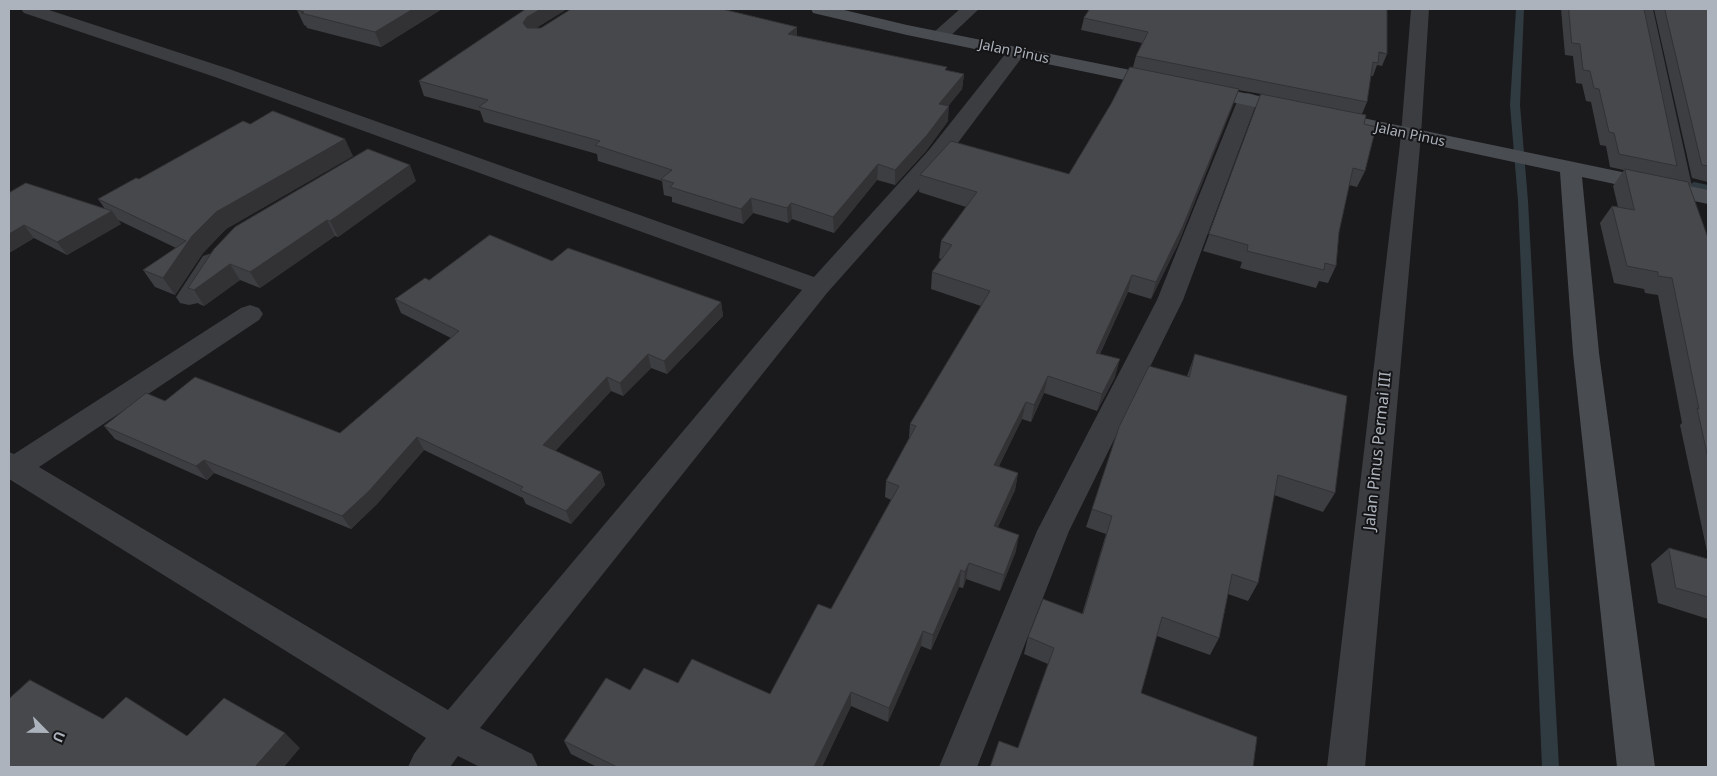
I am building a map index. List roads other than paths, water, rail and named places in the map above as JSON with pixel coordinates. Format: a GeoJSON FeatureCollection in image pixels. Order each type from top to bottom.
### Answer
{"type":"FeatureCollection","features":[{"type":"Feature","properties":{"kind":"street"},"geometry":{"type":"LineString","coordinates":[[30,9],[222,73],[818,287]]}},
{"type":"Feature","properties":{"kind":"street","name":"Jalan Pinus"},"geometry":{"type":"LineString","coordinates":[[819,9],[1708,197]]}},
{"type":"Feature","properties":{"kind":"street"},"geometry":{"type":"LineString","coordinates":[[940,36],[970,9]]}},
{"type":"Feature","properties":{"kind":"street","name":"Jalan Pinus Permai III"},"geometry":{"type":"LineString","coordinates":[[1346,767],[1411,135],[1420,9]]}},
{"type":"Feature","properties":{"kind":"street"},"geometry":{"type":"LineString","coordinates":[[1644,9],[1682,191]]}},
{"type":"Feature","properties":{"kind":"street"},"geometry":{"type":"LineString","coordinates":[[427,767],[452,733],[818,287],[937,154],[1016,52]]}},
{"type":"Feature","properties":{"kind":"street"},"geometry":{"type":"LineString","coordinates":[[958,767],[1053,531],[1170,300],[1248,99]]}},
{"type":"Feature","properties":{"kind":"street"},"geometry":{"type":"LineString","coordinates":[[270,115],[296,101]]}},
{"type":"Feature","properties":{"kind":"street"},"geometry":{"type":"LineString","coordinates":[[376,153],[401,138]]}},
{"type":"Feature","properties":{"kind":"street"},"geometry":{"type":"LineString","coordinates":[[1559,166],[1586,353],[1636,767]]}},
{"type":"Feature","properties":{"kind":"street"},"geometry":{"type":"LineString","coordinates":[[189,297],[223,247]]}},
{"type":"Feature","properties":{"kind":"street"},"geometry":{"type":"LineString","coordinates":[[250,314],[12,466],[452,733],[519,767]]}},
{"type":"Feature","properties":{"kind":"waterway"},"geometry":{"type":"LineString","coordinates":[[1520,9],[1515,105],[1523,201],[1551,767]]}},
{"type":"Feature","properties":{"kind":"waterway"},"geometry":{"type":"LineString","coordinates":[[1694,185],[1708,188]]}}]}
